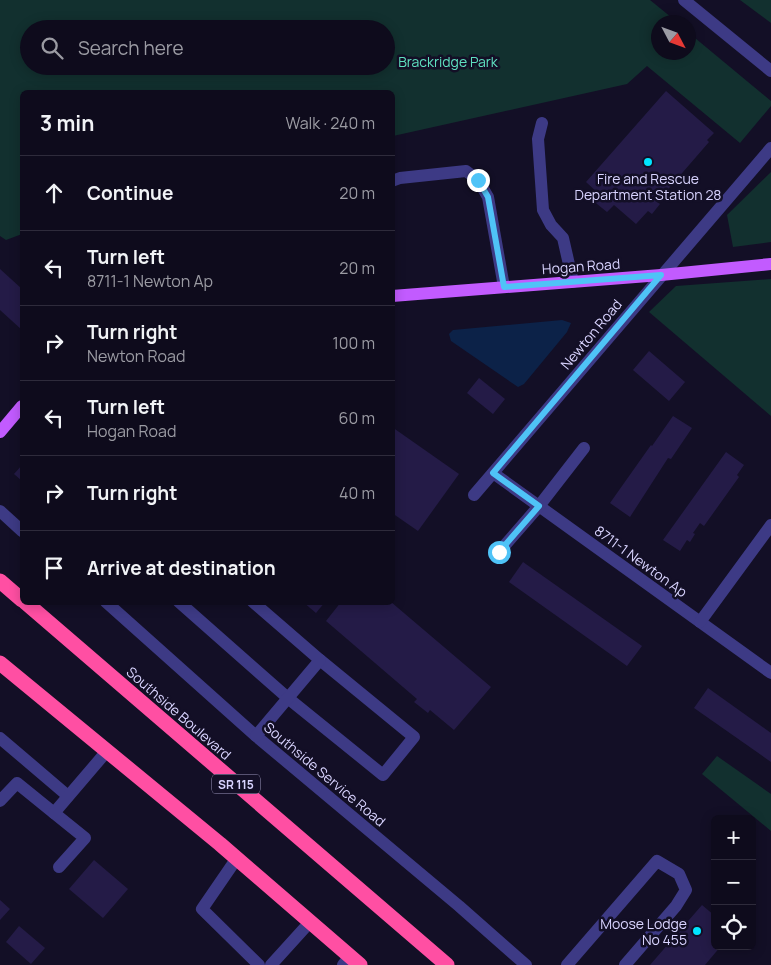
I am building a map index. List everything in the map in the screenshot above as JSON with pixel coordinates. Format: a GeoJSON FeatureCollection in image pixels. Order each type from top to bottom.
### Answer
{"type":"FeatureCollection","features":[{"type":"Feature","properties":{"kind":"highway","name":"Southside Boulevard"},"geometry":{"type":"LineString","coordinates":[[0,581],[20,598]]}},
{"type":"Feature","properties":{"kind":"highway","name":"Southside Boulevard"},"geometry":{"type":"LineString","coordinates":[[29,605],[447,965]]}},
{"type":"Feature","properties":{"kind":"highway"},"geometry":{"type":"LineString","coordinates":[[0,664],[237,858],[310,922],[351,962]]}},
{"type":"Feature","properties":{"kind":"main road","name":"Hogan Road"},"geometry":{"type":"LineString","coordinates":[[395,296],[661,275],[771,264]]}},
{"type":"Feature","properties":{"kind":"main road"},"geometry":{"type":"LineString","coordinates":[[0,432],[20,408]]}},
{"type":"Feature","properties":{"kind":"street"},"geometry":{"type":"LineString","coordinates":[[684,0],[771,71]]}},
{"type":"Feature","properties":{"kind":"street"},"geometry":{"type":"LineString","coordinates":[[542,123],[538,139],[543,210],[551,225],[563,238],[573,282]]}},
{"type":"Feature","properties":{"kind":"street","name":"Newton Road"},"geometry":{"type":"LineString","coordinates":[[474,495],[771,148]]}},
{"type":"Feature","properties":{"kind":"street"},"geometry":{"type":"LineString","coordinates":[[395,180],[466,171],[478,180],[488,197],[504,287]]}},
{"type":"Feature","properties":{"kind":"street"},"geometry":{"type":"LineString","coordinates":[[499,552],[539,506],[584,448]]}},
{"type":"Feature","properties":{"kind":"street","name":"8711-1 Newton Ap"},"geometry":{"type":"LineString","coordinates":[[493,473],[771,673]]}},
{"type":"Feature","properties":{"kind":"street"},"geometry":{"type":"LineString","coordinates":[[0,512],[20,529]]}},
{"type":"Feature","properties":{"kind":"street"},"geometry":{"type":"LineString","coordinates":[[700,622],[771,525]]}},
{"type":"Feature","properties":{"kind":"street","name":"Southside Service Road"},"geometry":{"type":"LineString","coordinates":[[109,605],[256,736],[459,906],[526,965]]}},
{"type":"Feature","properties":{"kind":"street"},"geometry":{"type":"LineString","coordinates":[[182,605],[289,699],[384,775],[414,737],[256,605]]}},
{"type":"Feature","properties":{"kind":"street"},"geometry":{"type":"LineString","coordinates":[[256,736],[320,660]]}},
{"type":"Feature","properties":{"kind":"street"},"geometry":{"type":"LineString","coordinates":[[0,738],[68,796]]}},
{"type":"Feature","properties":{"kind":"street"},"geometry":{"type":"LineString","coordinates":[[54,813],[107,751]]}},
{"type":"Feature","properties":{"kind":"street"},"geometry":{"type":"LineString","coordinates":[[0,801],[17,783],[85,838],[59,867]]}},
{"type":"Feature","properties":{"kind":"street"},"geometry":{"type":"LineString","coordinates":[[237,858],[202,909],[259,965]]}},
{"type":"Feature","properties":{"kind":"street"},"geometry":{"type":"LineString","coordinates":[[567,965],[657,861],[679,874],[686,890],[676,906],[625,965]]}},
{"type":"Feature","properties":{"kind":"street"},"geometry":{"type":"LineString","coordinates":[[271,965],[310,922]]}},
{"type":"Feature","properties":{"kind":"green space","name":"Brackridge Park"},"geometry":{"type":"Polygon","coordinates":[[[0,0],[650,0],[668,15],[651,15],[651,60],[696,60],[696,39],[771,101],[771,106],[740,143],[647,66],[627,84],[395,136],[395,90],[20,90],[20,235],[6,240],[0,236],[0,0]]]}},
{"type":"Feature","properties":{"kind":"green space"},"geometry":{"type":"Polygon","coordinates":[[[740,0],[771,0],[771,23],[740,0]]]}},
{"type":"Feature","properties":{"kind":"green space"},"geometry":{"type":"Polygon","coordinates":[[[771,172],[771,242],[733,247],[727,215],[771,172]]]}},
{"type":"Feature","properties":{"kind":"green space"},"geometry":{"type":"Polygon","coordinates":[[[771,279],[771,416],[649,312],[676,286],[771,279]]]}},
{"type":"Feature","properties":{"kind":"green space"},"geometry":{"type":"Polygon","coordinates":[[[717,756],[771,794],[771,831],[756,819],[756,815],[752,815],[702,774],[717,756]]]}},
{"type":"Feature","properties":{"kind":"water"},"geometry":{"type":"Polygon","coordinates":[[[562,320],[571,323],[567,332],[524,384],[518,387],[451,341],[449,334],[453,330],[562,320]]]}},
{"type":"Feature","properties":{"kind":"building","name":"Fire and Rescue Department Station 28"},"geometry":{"type":"Polygon","coordinates":[[[666,91],[714,133],[707,140],[709,142],[657,202],[660,204],[652,214],[648,211],[636,224],[614,205],[607,212],[592,200],[598,193],[586,182],[666,91]]]}},
{"type":"Feature","properties":{"kind":"building"},"geometry":{"type":"Polygon","coordinates":[[[0,269],[20,287],[20,328],[0,310],[0,269]]]}},
{"type":"Feature","properties":{"kind":"building"},"geometry":{"type":"Polygon","coordinates":[[[649,351],[685,382],[669,401],[633,370],[649,351]]]}},
{"type":"Feature","properties":{"kind":"building"},"geometry":{"type":"Polygon","coordinates":[[[479,378],[505,399],[493,414],[467,393],[479,378]]]}},
{"type":"Feature","properties":{"kind":"building"},"geometry":{"type":"Polygon","coordinates":[[[673,416],[692,428],[671,459],[668,458],[630,517],[610,503],[673,416]]]}},
{"type":"Feature","properties":{"kind":"building"},"geometry":{"type":"Polygon","coordinates":[[[395,429],[459,474],[418,531],[395,515],[395,429]]]}},
{"type":"Feature","properties":{"kind":"building"},"geometry":{"type":"Polygon","coordinates":[[[726,452],[744,465],[737,475],[739,477],[704,526],[700,523],[693,533],[695,534],[690,542],[687,540],[680,551],[663,540],[726,452]]]}},
{"type":"Feature","properties":{"kind":"building"},"geometry":{"type":"Polygon","coordinates":[[[20,467],[20,479],[14,474],[20,467]]]}},
{"type":"Feature","properties":{"kind":"building"},"geometry":{"type":"Polygon","coordinates":[[[523,562],[642,646],[627,666],[509,582],[523,562]]]}},
{"type":"Feature","properties":{"kind":"building"},"geometry":{"type":"Polygon","coordinates":[[[307,605],[323,605],[316,613],[307,605]]]}},
{"type":"Feature","properties":{"kind":"building"},"geometry":{"type":"Polygon","coordinates":[[[339,605],[395,605],[491,687],[454,730],[430,710],[428,713],[414,702],[417,699],[326,621],[339,605]]]}},
{"type":"Feature","properties":{"kind":"building"},"geometry":{"type":"Polygon","coordinates":[[[708,688],[771,733],[771,762],[694,708],[708,688]]]}},
{"type":"Feature","properties":{"kind":"building"},"geometry":{"type":"Polygon","coordinates":[[[94,860],[128,889],[103,918],[69,889],[94,860]]]}},
{"type":"Feature","properties":{"kind":"building"},"geometry":{"type":"Polygon","coordinates":[[[0,900],[10,909],[0,920],[0,900]]]}},
{"type":"Feature","properties":{"kind":"building","name":"Moose Lodge No 455"},"geometry":{"type":"Polygon","coordinates":[[[702,905],[711,913],[711,950],[718,950],[705,965],[650,965],[702,905]]]}},
{"type":"Feature","properties":{"kind":"building"},"geometry":{"type":"Polygon","coordinates":[[[19,926],[45,948],[31,964],[6,942],[19,926]]]}},
{"type":"Feature","properties":{"kind":"place","name":"Fire and Rescue Department Station 28"},"geometry":{"type":"Point","coordinates":[648,162]}},
{"type":"Feature","properties":{"kind":"place","name":"Moose Lodge No 455"},"geometry":{"type":"Point","coordinates":[697,931]}},
{"type":"Feature","properties":{"kind":"route"},"geometry":{"type":"LineString","coordinates":[[478,180],[488,197],[504,287],[661,275],[493,473],[539,506],[499,552]]}}]}
